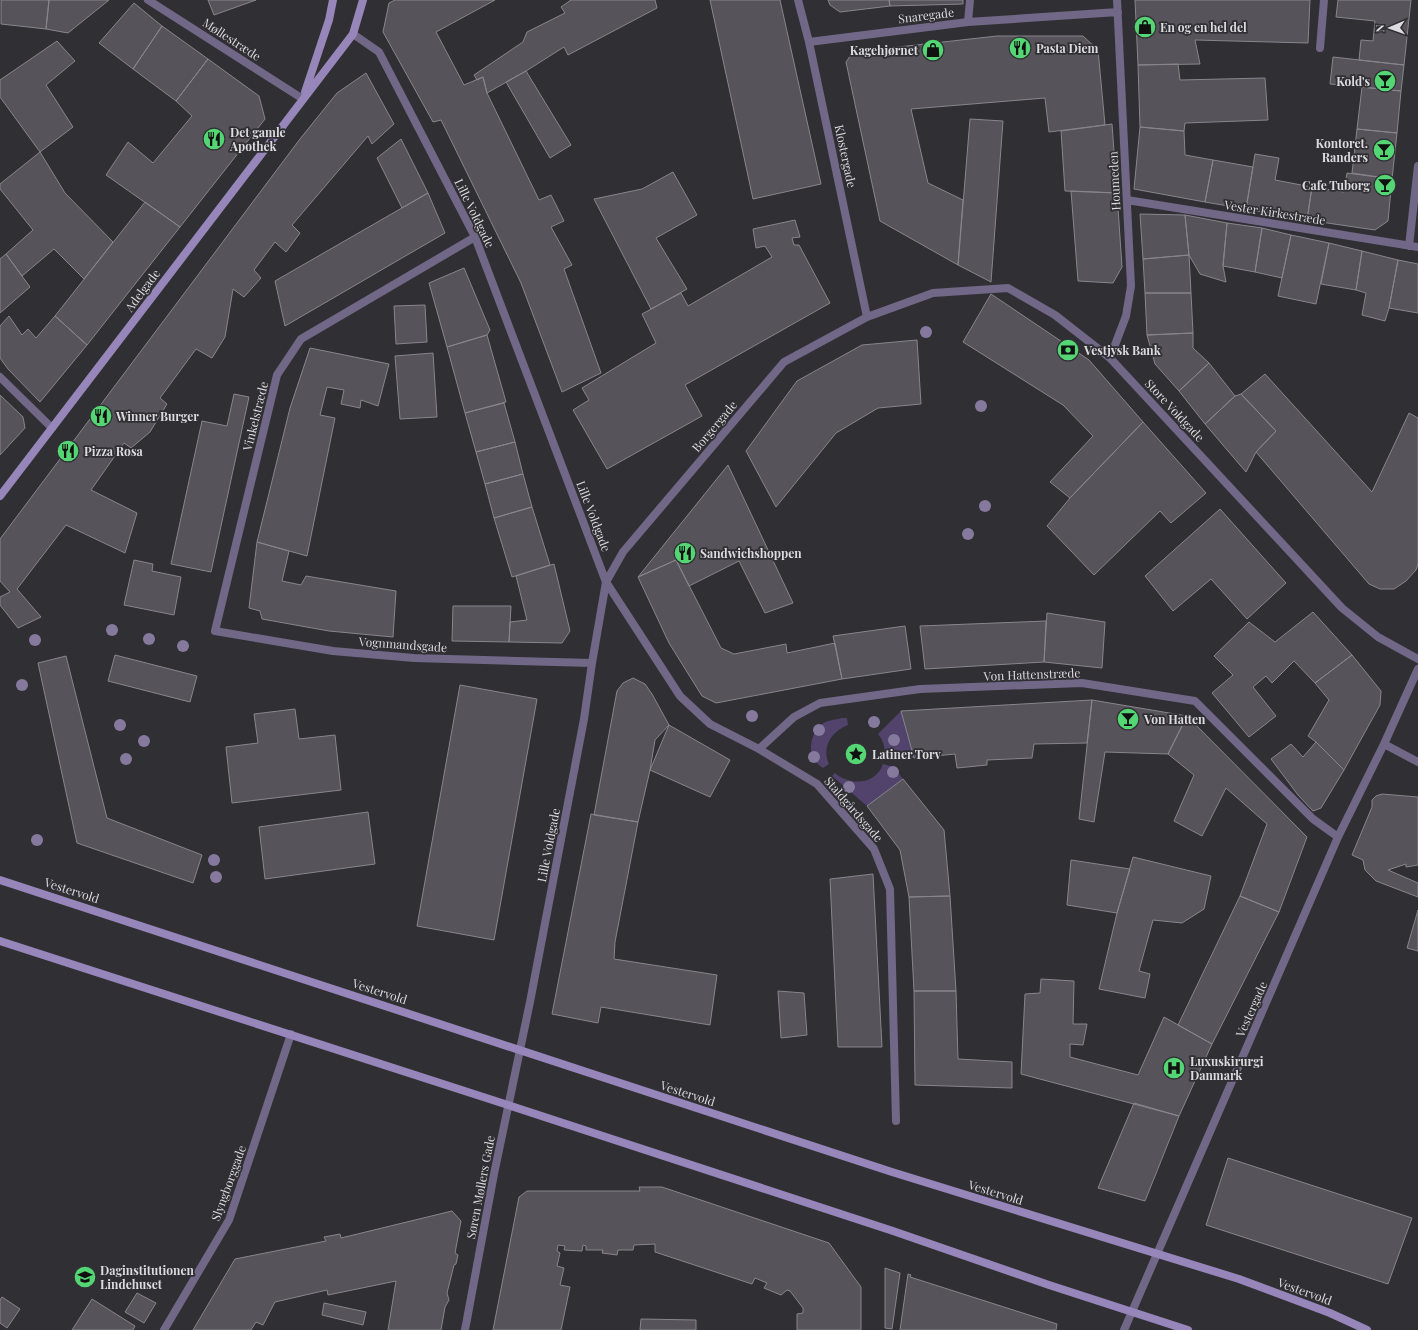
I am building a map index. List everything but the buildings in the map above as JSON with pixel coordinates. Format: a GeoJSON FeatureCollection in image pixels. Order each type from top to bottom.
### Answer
{"type":"FeatureCollection","features":[{"type":"Feature","properties":{"kind":"main road","name":"Adelgade"},"geometry":{"type":"LineString","coordinates":[[303,99],[329,20],[334,0]]}},
{"type":"Feature","properties":{"kind":"main road"},"geometry":{"type":"LineString","coordinates":[[353,34],[363,0]]}},
{"type":"Feature","properties":{"kind":"main road","name":"Adelgade"},"geometry":{"type":"LineString","coordinates":[[0,496],[353,34]]}},
{"type":"Feature","properties":{"kind":"main road","name":"Vestervold"},"geometry":{"type":"LineString","coordinates":[[0,880],[892,1172],[1238,1279],[1330,1313],[1367,1330]]}},
{"type":"Feature","properties":{"kind":"main road"},"geometry":{"type":"LineString","coordinates":[[0,941],[291,1034],[893,1231],[1049,1285],[1188,1330]]}},
{"type":"Feature","properties":{"kind":"street","name":"Møllestræde"},"geometry":{"type":"LineString","coordinates":[[148,0],[303,99]]}},
{"type":"Feature","properties":{"kind":"street","name":"Klostergade"},"geometry":{"type":"LineString","coordinates":[[798,0],[809,42],[867,317]]}},
{"type":"Feature","properties":{"kind":"street"},"geometry":{"type":"LineString","coordinates":[[968,22],[970,0]]}},
{"type":"Feature","properties":{"kind":"street","name":"Houmeden"},"geometry":{"type":"LineString","coordinates":[[1110,358],[1126,316],[1131,286],[1118,12],[1116,0]]}},
{"type":"Feature","properties":{"kind":"street"},"geometry":{"type":"LineString","coordinates":[[1320,48],[1324,0]]}},
{"type":"Feature","properties":{"kind":"street","name":"Snaregade"},"geometry":{"type":"LineString","coordinates":[[809,42],[968,22],[1118,12]]}},
{"type":"Feature","properties":{"kind":"street","name":"Lille Voldgade"},"geometry":{"type":"LineString","coordinates":[[353,34],[378,52],[475,237],[606,582],[584,719],[530,1002],[519,1050]]}},
{"type":"Feature","properties":{"kind":"street"},"geometry":{"type":"LineString","coordinates":[[1410,246],[1418,166]]}},
{"type":"Feature","properties":{"kind":"street","name":"Vester Kirkestræde"},"geometry":{"type":"LineString","coordinates":[[1127,200],[1418,248]]}},
{"type":"Feature","properties":{"kind":"street","name":"Vinkelstræde"},"geometry":{"type":"LineString","coordinates":[[215,630],[277,375],[301,339],[475,237]]}},
{"type":"Feature","properties":{"kind":"street","name":"Store Voldgade"},"geometry":{"type":"LineString","coordinates":[[867,317],[933,293],[1008,288],[1055,315],[1110,358],[1342,608],[1378,637],[1418,659]]}},
{"type":"Feature","properties":{"kind":"street","name":"Borgergade"},"geometry":{"type":"LineString","coordinates":[[606,582],[623,552],[784,362],[867,317]]}},
{"type":"Feature","properties":{"kind":"street"},"geometry":{"type":"LineString","coordinates":[[0,377],[52,428]]}},
{"type":"Feature","properties":{"kind":"street","name":"Staldgårdsgade"},"geometry":{"type":"LineString","coordinates":[[606,582],[680,696],[710,724],[759,749],[817,784],[874,849],[890,889],[896,1121]]}},
{"type":"Feature","properties":{"kind":"street","name":"Vognmandsgade"},"geometry":{"type":"LineString","coordinates":[[215,630],[333,651],[414,658],[592,663]]}},
{"type":"Feature","properties":{"kind":"street"},"geometry":{"type":"LineString","coordinates":[[1418,669],[1384,744],[1418,762]]}},
{"type":"Feature","properties":{"kind":"street","name":"Von Hattenstræde"},"geometry":{"type":"LineString","coordinates":[[759,749],[794,717],[820,703],[920,689],[1082,683],[1195,701],[1313,819],[1338,837]]}},
{"type":"Feature","properties":{"kind":"street","name":"Vestergade"},"geometry":{"type":"LineString","coordinates":[[1124,1330],[1338,837],[1384,744]]}},
{"type":"Feature","properties":{"kind":"street","name":"Slyngborggade"},"geometry":{"type":"LineString","coordinates":[[164,1330],[229,1220],[291,1034]]}},
{"type":"Feature","properties":{"kind":"street","name":"Søren Møllers Gade"},"geometry":{"type":"LineString","coordinates":[[465,1330],[519,1050]]}},
{"type":"Feature","properties":{"kind":"shaded area"},"geometry":{"type":"Polygon","coordinates":[[[901,711],[914,758],[900,760],[885,755],[885,749],[878,734],[901,711]]]}},
{"type":"Feature","properties":{"kind":"shaded area"},"geometry":{"type":"Polygon","coordinates":[[[847,718],[848,725],[837,731],[830,740],[826,752],[829,764],[823,768],[813,758],[811,743],[818,728],[823,723],[847,718]]]}},
{"type":"Feature","properties":{"kind":"shaded area"},"geometry":{"type":"Polygon","coordinates":[[[883,764],[894,767],[903,779],[867,806],[832,776],[835,773],[848,780],[869,780],[880,771],[883,764]]]}},
{"type":"Feature","properties":{"kind":"place","name":"En og en hel del"},"geometry":{"type":"Point","coordinates":[1145,27]}},
{"type":"Feature","properties":{"kind":"place","name":"Pasta Diem"},"geometry":{"type":"Point","coordinates":[1020,48]}},
{"type":"Feature","properties":{"kind":"place","name":"Kagehjørnet"},"geometry":{"type":"Point","coordinates":[933,50]}},
{"type":"Feature","properties":{"kind":"place","name":"Kold's"},"geometry":{"type":"Point","coordinates":[1385,81]}},
{"type":"Feature","properties":{"kind":"place","name":"Det gamle Apothek"},"geometry":{"type":"Point","coordinates":[214,139]}},
{"type":"Feature","properties":{"kind":"place","name":"Kontoret. Randers"},"geometry":{"type":"Point","coordinates":[1384,150]}},
{"type":"Feature","properties":{"kind":"place","name":"Cafe Tuborg"},"geometry":{"type":"Point","coordinates":[1385,185]}},
{"type":"Feature","properties":{"kind":"place","name":"Vestjysk Bank"},"geometry":{"type":"Point","coordinates":[1068,350]}},
{"type":"Feature","properties":{"kind":"place","name":"Winner Burger"},"geometry":{"type":"Point","coordinates":[101,416]}},
{"type":"Feature","properties":{"kind":"place","name":"Pizza Rosa"},"geometry":{"type":"Point","coordinates":[68,451]}},
{"type":"Feature","properties":{"kind":"place","name":"Sandwichshoppen"},"geometry":{"type":"Point","coordinates":[685,553]}},
{"type":"Feature","properties":{"kind":"place","name":"Von Hatten"},"geometry":{"type":"Point","coordinates":[1128,719]}},
{"type":"Feature","properties":{"kind":"place","name":"Latiner Torv"},"geometry":{"type":"Point","coordinates":[856,754]}},
{"type":"Feature","properties":{"kind":"place","name":"Luxuskirurgi Danmark"},"geometry":{"type":"Point","coordinates":[1174,1068]}},
{"type":"Feature","properties":{"kind":"place","name":"Daginstitutionen Lindehuset"},"geometry":{"type":"Point","coordinates":[85,1277]}}]}
